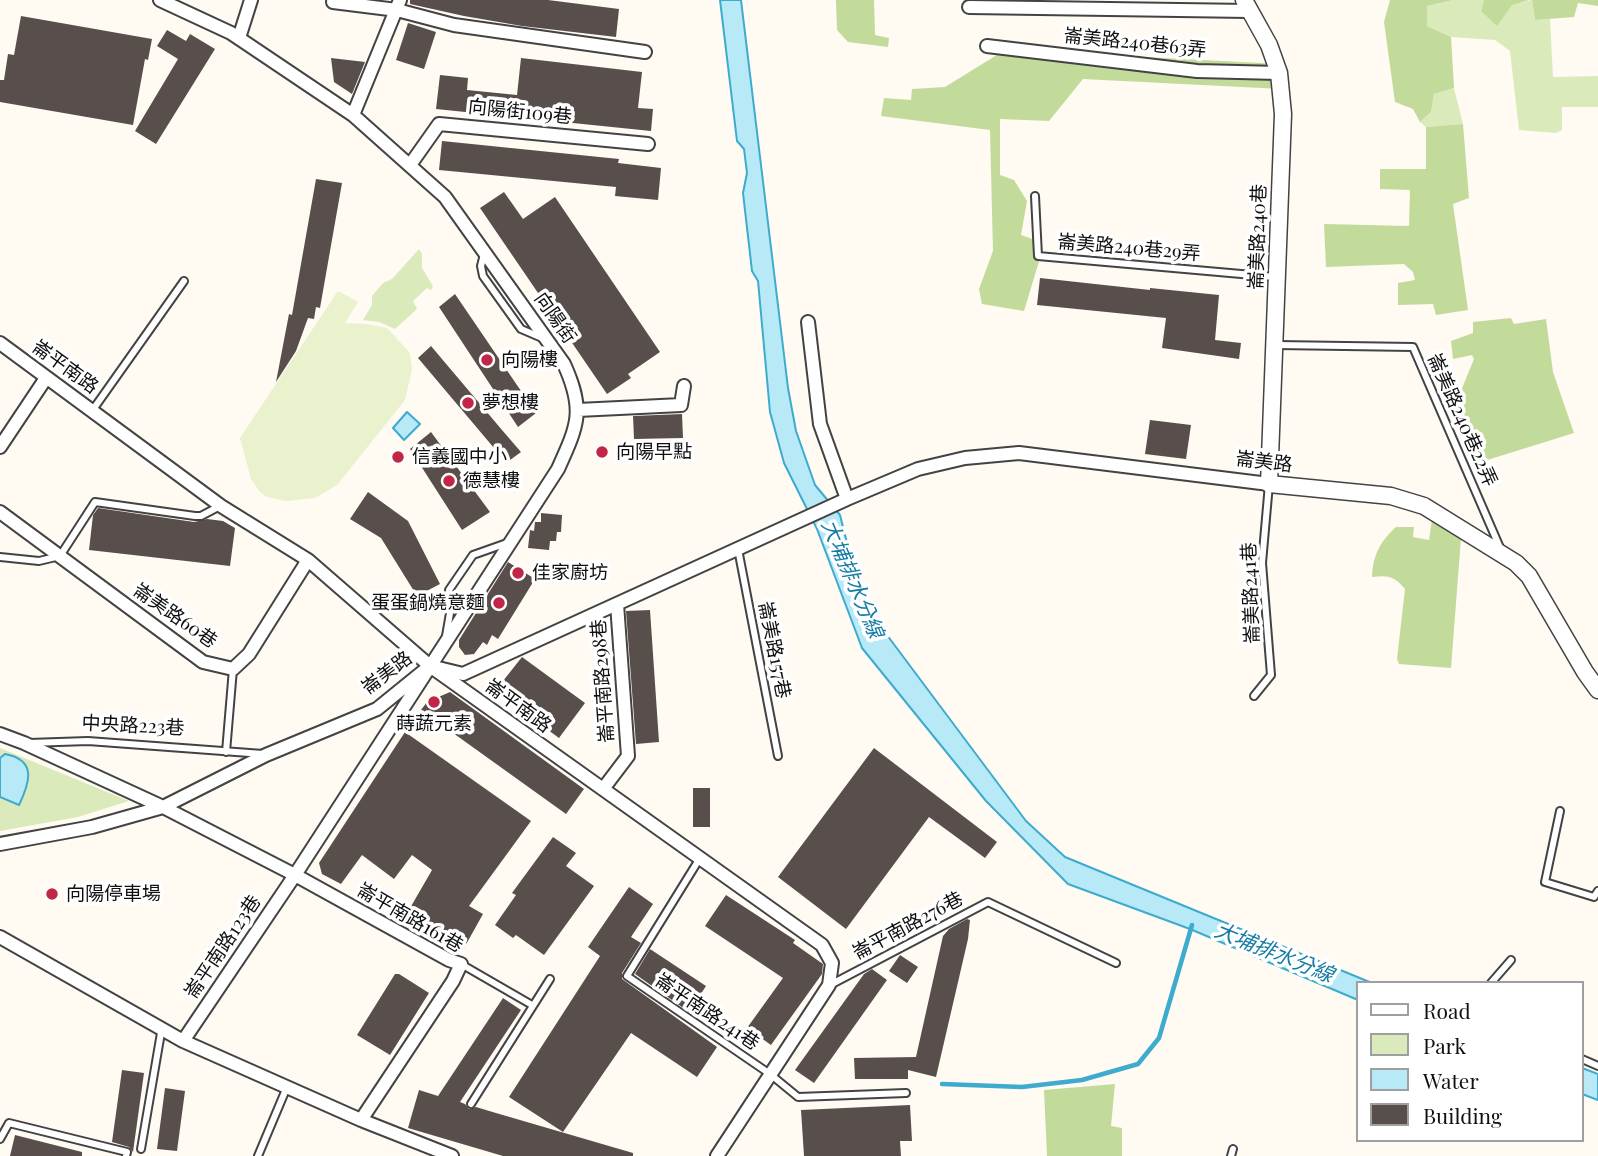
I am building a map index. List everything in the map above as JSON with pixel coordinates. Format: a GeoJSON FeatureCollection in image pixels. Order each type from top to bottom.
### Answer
{"type":"FeatureCollection","features":[{"type":"Feature","properties":{"kind":"street","name":"向陽街"},"geometry":{"type":"LineString","coordinates":[[160,0],[239,38],[353,116],[445,197],[564,364],[575,388],[578,410],[574,433],[558,469],[295,875]]}},
{"type":"Feature","properties":{"kind":"street"},"geometry":{"type":"LineString","coordinates":[[239,38],[251,0]]}},
{"type":"Feature","properties":{"kind":"street"},"geometry":{"type":"LineString","coordinates":[[333,2],[398,5],[454,25],[645,52]]}},
{"type":"Feature","properties":{"kind":"street"},"geometry":{"type":"LineString","coordinates":[[353,116],[398,5]]}},
{"type":"Feature","properties":{"kind":"street"},"geometry":{"type":"LineString","coordinates":[[969,7],[1246,6]]}},
{"type":"Feature","properties":{"kind":"street","name":"崙美路240巷"},"geometry":{"type":"LineString","coordinates":[[1246,6],[1269,45],[1279,73],[1283,114],[1269,484]]}},
{"type":"Feature","properties":{"kind":"street","name":"崙美路240巷63弄"},"geometry":{"type":"LineString","coordinates":[[987,46],[1197,71],[1279,73]]}},
{"type":"Feature","properties":{"kind":"street","name":"向陽街109巷"},"geometry":{"type":"LineString","coordinates":[[410,165],[439,124],[648,144]]}},
{"type":"Feature","properties":{"kind":"street"},"geometry":{"type":"LineString","coordinates":[[808,322],[820,424],[847,499]]}},
{"type":"Feature","properties":{"kind":"street","name":"崙平南路"},"geometry":{"type":"LineString","coordinates":[[0,343],[222,506],[308,560],[430,666],[822,945],[832,963],[829,985]]}},
{"type":"Feature","properties":{"kind":"street"},"geometry":{"type":"LineString","coordinates":[[0,447],[46,378]]}},
{"type":"Feature","properties":{"kind":"street"},"geometry":{"type":"LineString","coordinates":[[578,410],[681,405],[684,386]]}},
{"type":"Feature","properties":{"kind":"street","name":"崙美路"},"geometry":{"type":"LineString","coordinates":[[0,844],[92,827],[163,807],[266,755],[377,709],[430,666],[463,674],[847,499],[918,470],[965,458],[1019,453],[1391,496],[1424,506],[1516,563],[1529,576],[1598,690]]}},
{"type":"Feature","properties":{"kind":"street","name":"崙美路60巷"},"geometry":{"type":"LineString","coordinates":[[0,512],[203,662],[233,670]]}},
{"type":"Feature","properties":{"kind":"street"},"geometry":{"type":"LineString","coordinates":[[233,670],[249,654],[308,560]]}},
{"type":"Feature","properties":{"kind":"street","name":"崙平南路298巷"},"geometry":{"type":"LineString","coordinates":[[603,789],[628,756],[617,604]]}},
{"type":"Feature","properties":{"kind":"street","name":"中央路223巷"},"geometry":{"type":"LineString","coordinates":[[0,734],[24,743]]}},
{"type":"Feature","properties":{"kind":"street","name":"崙平南路161巷"},"geometry":{"type":"LineString","coordinates":[[24,743],[163,807],[461,964],[453,981],[361,1120]]}},
{"type":"Feature","properties":{"kind":"street","name":"崙平南路123巷"},"geometry":{"type":"LineString","coordinates":[[183,1041],[295,875]]}},
{"type":"Feature","properties":{"kind":"street"},"geometry":{"type":"LineString","coordinates":[[0,937],[183,1041],[361,1120],[453,1156]]}},
{"type":"Feature","properties":{"kind":"street"},"geometry":{"type":"LineString","coordinates":[[717,1156],[829,985]]}},
{"type":"Feature","properties":{"kind":"lane","name":"崙美路240巷29弄"},"geometry":{"type":"LineString","coordinates":[[1035,197],[1038,256],[1277,277]]}},
{"type":"Feature","properties":{"kind":"lane"},"geometry":{"type":"LineString","coordinates":[[92,411],[184,281]]}},
{"type":"Feature","properties":{"kind":"lane","name":"崙美路240巷22弄"},"geometry":{"type":"LineString","coordinates":[[1275,345],[1413,348],[1503,555]]}},
{"type":"Feature","properties":{"kind":"lane","name":"崙美路241巷"},"geometry":{"type":"LineString","coordinates":[[1254,696],[1270,675],[1262,563],[1269,484]]}},
{"type":"Feature","properties":{"kind":"lane"},"geometry":{"type":"LineString","coordinates":[[0,557],[39,561],[60,556],[95,502],[195,516],[222,506]]}},
{"type":"Feature","properties":{"kind":"lane"},"geometry":{"type":"LineString","coordinates":[[444,644],[450,613],[449,590],[472,555],[504,545],[514,537]]}},
{"type":"Feature","properties":{"kind":"lane","name":"崙美路157巷"},"geometry":{"type":"LineString","coordinates":[[738,549],[778,756]]}},
{"type":"Feature","properties":{"kind":"lane"},"geometry":{"type":"LineString","coordinates":[[226,752],[233,670]]}},
{"type":"Feature","properties":{"kind":"lane","name":"中央路223巷"},"geometry":{"type":"LineString","coordinates":[[24,743],[88,741],[266,755]]}},
{"type":"Feature","properties":{"kind":"lane"},"geometry":{"type":"LineString","coordinates":[[1560,811],[1545,882],[1594,897],[1598,891]]}},
{"type":"Feature","properties":{"kind":"lane","name":"崙平南路241巷"},"geometry":{"type":"LineString","coordinates":[[700,859],[627,976],[802,1098],[906,1093]]}},
{"type":"Feature","properties":{"kind":"lane","name":"崙平南路276巷"},"geometry":{"type":"LineString","coordinates":[[829,985],[988,902],[1116,963]]}},
{"type":"Feature","properties":{"kind":"lane"},"geometry":{"type":"LineString","coordinates":[[1493,981],[1511,960]]}},
{"type":"Feature","properties":{"kind":"lane"},"geometry":{"type":"LineString","coordinates":[[461,964],[531,1005]]}},
{"type":"Feature","properties":{"kind":"lane"},"geometry":{"type":"LineString","coordinates":[[471,1104],[531,1005],[550,979]]}},
{"type":"Feature","properties":{"kind":"lane"},"geometry":{"type":"LineString","coordinates":[[141,1149],[162,1027]]}},
{"type":"Feature","properties":{"kind":"lane"},"geometry":{"type":"LineString","coordinates":[[258,1156],[287,1087]]}},
{"type":"Feature","properties":{"kind":"lane"},"geometry":{"type":"LineString","coordinates":[[0,1139],[9,1123],[127,1152],[126,1156]]}},
{"type":"Feature","properties":{"kind":"green space"},"geometry":{"type":"Polygon","coordinates":[[[836,0],[874,0],[875,35],[889,38],[888,47],[848,42],[837,30],[836,0]]]}},
{"type":"Feature","properties":{"kind":"green space"},"geometry":{"type":"Polygon","coordinates":[[[1390,0],[1453,0],[1427,6],[1427,26],[1451,37],[1454,88],[1434,94],[1431,112],[1420,122],[1413,109],[1395,102],[1384,22],[1390,0]]]}},
{"type":"Feature","properties":{"kind":"green space"},"geometry":{"type":"Polygon","coordinates":[[[1453,0],[1484,0],[1481,11],[1532,0],[1535,20],[1550,19],[1553,77],[1598,76],[1598,107],[1562,107],[1562,130],[1556,133],[1519,130],[1510,51],[1495,40],[1451,37],[1427,26],[1427,6],[1453,0]]]}},
{"type":"Feature","properties":{"kind":"green space"},"geometry":{"type":"Polygon","coordinates":[[[1484,0],[1529,0],[1512,5],[1497,26],[1481,11],[1484,0]]]}},
{"type":"Feature","properties":{"kind":"green space"},"geometry":{"type":"Polygon","coordinates":[[[1532,0],[1598,0],[1598,6],[1578,3],[1574,17],[1535,20],[1532,0]]]}},
{"type":"Feature","properties":{"kind":"green space"},"geometry":{"type":"Polygon","coordinates":[[[1005,50],[1281,64],[1281,89],[1083,79],[1049,121],[1000,119],[1000,175],[1014,180],[1027,201],[1021,235],[1038,241],[1040,258],[1024,311],[982,304],[979,289],[993,251],[990,130],[881,116],[884,98],[911,100],[912,89],[945,87],[1005,50]]]}},
{"type":"Feature","properties":{"kind":"green space"},"geometry":{"type":"Polygon","coordinates":[[[1454,88],[1463,124],[1426,127],[1420,122],[1431,112],[1434,94],[1454,88]]]}},
{"type":"Feature","properties":{"kind":"green space"},"geometry":{"type":"Polygon","coordinates":[[[1463,124],[1469,198],[1453,204],[1468,310],[1436,315],[1433,304],[1398,305],[1398,283],[1415,280],[1413,272],[1404,264],[1326,267],[1324,224],[1409,226],[1410,190],[1380,189],[1380,169],[1426,169],[1426,127],[1463,124]]]}},
{"type":"Feature","properties":{"kind":"green space"},"geometry":{"type":"Polygon","coordinates":[[[419,249],[422,254],[422,268],[433,286],[413,301],[417,309],[395,329],[379,322],[363,320],[372,305],[372,296],[383,283],[392,279],[419,249]]]}},
{"type":"Feature","properties":{"kind":"green space"},"geometry":{"type":"Polygon","coordinates":[[[338,291],[358,302],[345,323],[387,328],[410,353],[412,369],[405,400],[337,485],[315,498],[286,501],[267,497],[251,479],[240,438],[338,291]]]}},
{"type":"Feature","properties":{"kind":"green space"},"geometry":{"type":"Polygon","coordinates":[[[1511,318],[1514,324],[1546,319],[1553,372],[1574,433],[1481,462],[1456,403],[1474,359],[1472,355],[1453,359],[1451,341],[1473,333],[1473,322],[1511,318]]]}},
{"type":"Feature","properties":{"kind":"green space"},"geometry":{"type":"Polygon","coordinates":[[[1434,506],[1462,525],[1451,668],[1399,664],[1397,659],[1405,589],[1390,577],[1372,577],[1378,549],[1396,527],[1414,527],[1413,537],[1429,540],[1434,506]]]}},
{"type":"Feature","properties":{"kind":"green space"},"geometry":{"type":"Polygon","coordinates":[[[0,748],[129,801],[78,817],[0,831],[0,748]]]}},
{"type":"Feature","properties":{"kind":"green space"},"geometry":{"type":"Polygon","coordinates":[[[1115,1084],[1111,1126],[1122,1128],[1122,1156],[1047,1156],[1044,1090],[1115,1084]]]}},
{"type":"Feature","properties":{"kind":"water","name":"大埔排水分線"},"geometry":{"type":"Polygon","coordinates":[[[720,0],[741,0],[788,388],[796,431],[815,485],[840,515],[848,547],[875,619],[1026,821],[1065,857],[1367,981],[1356,981],[1356,999],[1190,929],[1068,884],[986,801],[862,648],[817,529],[784,463],[770,412],[758,281],[752,271],[743,193],[747,173],[744,149],[737,141],[720,0]]]}},
{"type":"Feature","properties":{"kind":"water"},"geometry":{"type":"Polygon","coordinates":[[[407,412],[420,424],[404,440],[393,428],[407,412]]]}},
{"type":"Feature","properties":{"kind":"water"},"geometry":{"type":"Polygon","coordinates":[[[5,754],[22,761],[28,773],[26,788],[19,805],[0,797],[0,758],[5,754]]]}},
{"type":"Feature","properties":{"kind":"water"},"geometry":{"type":"Polygon","coordinates":[[[1584,1069],[1598,1074],[1598,1100],[1584,1095],[1584,1069]]]}},
{"type":"Feature","properties":{"kind":"building"},"geometry":{"type":"Polygon","coordinates":[[[410,0],[548,0],[619,9],[616,37],[464,16],[410,4],[410,0]]]}},
{"type":"Feature","properties":{"kind":"building"},"geometry":{"type":"Polygon","coordinates":[[[21,16],[152,39],[148,60],[145,59],[133,125],[0,102],[0,80],[4,80],[8,54],[14,55],[21,16]]]}},
{"type":"Feature","properties":{"kind":"building"},"geometry":{"type":"Polygon","coordinates":[[[408,23],[436,32],[424,69],[396,60],[408,23]]]}},
{"type":"Feature","properties":{"kind":"building"},"geometry":{"type":"Polygon","coordinates":[[[167,30],[186,41],[190,34],[215,49],[156,144],[135,131],[178,59],[157,46],[167,30]]]}},
{"type":"Feature","properties":{"kind":"building"},"geometry":{"type":"Polygon","coordinates":[[[331,58],[365,62],[352,94],[334,82],[331,58]]]}},
{"type":"Feature","properties":{"kind":"building"},"geometry":{"type":"Polygon","coordinates":[[[521,58],[642,72],[638,108],[653,109],[651,131],[436,109],[440,75],[468,78],[467,90],[517,95],[521,58]]]}},
{"type":"Feature","properties":{"kind":"building"},"geometry":{"type":"Polygon","coordinates":[[[442,141],[619,159],[618,163],[661,168],[658,200],[615,196],[616,187],[439,170],[442,141]]]}},
{"type":"Feature","properties":{"kind":"building"},"geometry":{"type":"Polygon","coordinates":[[[316,179],[342,183],[320,308],[316,307],[314,319],[308,318],[296,351],[276,382],[289,314],[292,315],[316,179]]]}},
{"type":"Feature","properties":{"kind":"building"},"geometry":{"type":"Polygon","coordinates":[[[504,192],[523,219],[555,197],[660,352],[628,374],[631,378],[607,394],[480,208],[504,192]]]}},
{"type":"Feature","properties":{"kind":"building"},"geometry":{"type":"Polygon","coordinates":[[[1040,278],[1219,295],[1215,340],[1241,343],[1239,359],[1162,348],[1166,318],[1037,305],[1040,278]]]}},
{"type":"Feature","properties":{"kind":"building","name":"向陽樓"},"geometry":{"type":"Polygon","coordinates":[[[455,294],[536,413],[518,427],[439,307],[455,294]]]}},
{"type":"Feature","properties":{"kind":"building","name":"夢想樓"},"geometry":{"type":"Polygon","coordinates":[[[431,346],[521,452],[506,463],[418,358],[431,346]]]}},
{"type":"Feature","properties":{"kind":"building"},"geometry":{"type":"Polygon","coordinates":[[[682,414],[683,438],[634,439],[633,416],[682,414]]]}},
{"type":"Feature","properties":{"kind":"building"},"geometry":{"type":"Polygon","coordinates":[[[1150,420],[1191,425],[1186,459],[1145,454],[1150,420]]]}},
{"type":"Feature","properties":{"kind":"building","name":"德慧樓"},"geometry":{"type":"Polygon","coordinates":[[[431,432],[490,512],[462,530],[410,449],[431,432]]]}},
{"type":"Feature","properties":{"kind":"building"},"geometry":{"type":"Polygon","coordinates":[[[368,492],[408,521],[440,584],[417,596],[381,538],[350,519],[368,492]]]}},
{"type":"Feature","properties":{"kind":"building"},"geometry":{"type":"Polygon","coordinates":[[[98,508],[194,522],[207,519],[223,521],[235,528],[230,566],[89,550],[93,515],[98,508]]]}},
{"type":"Feature","properties":{"kind":"building"},"geometry":{"type":"Polygon","coordinates":[[[541,513],[562,515],[561,532],[557,532],[556,541],[550,541],[549,550],[528,548],[530,530],[534,531],[535,522],[541,522],[541,513]]]}},
{"type":"Feature","properties":{"kind":"building"},"geometry":{"type":"Polygon","coordinates":[[[508,562],[535,579],[498,639],[492,635],[487,645],[483,642],[474,654],[465,655],[459,647],[459,640],[508,562]]]}},
{"type":"Feature","properties":{"kind":"building"},"geometry":{"type":"Polygon","coordinates":[[[650,610],[659,742],[636,744],[626,611],[650,610]]]}},
{"type":"Feature","properties":{"kind":"building"},"geometry":{"type":"Polygon","coordinates":[[[522,657],[585,703],[559,738],[495,691],[522,657]]]}},
{"type":"Feature","properties":{"kind":"building"},"geometry":{"type":"Polygon","coordinates":[[[450,692],[584,789],[566,814],[421,710],[427,702],[450,692]]]}},
{"type":"Feature","properties":{"kind":"building"},"geometry":{"type":"Polygon","coordinates":[[[405,732],[531,821],[469,906],[483,914],[464,948],[406,915],[432,870],[412,855],[394,879],[362,855],[341,884],[322,874],[319,863],[405,732]]]}},
{"type":"Feature","properties":{"kind":"building"},"geometry":{"type":"Polygon","coordinates":[[[874,748],[997,842],[985,858],[929,817],[846,929],[778,877],[874,748]]]}},
{"type":"Feature","properties":{"kind":"building"},"geometry":{"type":"Polygon","coordinates":[[[693,788],[710,788],[710,827],[693,827],[693,788]]]}},
{"type":"Feature","properties":{"kind":"building"},"geometry":{"type":"Polygon","coordinates":[[[553,837],[576,853],[566,866],[594,886],[544,955],[516,935],[513,938],[495,925],[516,895],[512,893],[553,837]]]}},
{"type":"Feature","properties":{"kind":"building"},"geometry":{"type":"Polygon","coordinates":[[[629,887],[653,904],[631,937],[641,943],[622,973],[622,979],[717,1047],[697,1077],[631,1033],[563,1132],[509,1097],[600,956],[588,947],[629,887]]]}},
{"type":"Feature","properties":{"kind":"building"},"geometry":{"type":"Polygon","coordinates":[[[726,895],[795,940],[793,943],[823,964],[822,974],[771,1045],[747,1028],[783,978],[705,926],[726,895]]]}},
{"type":"Feature","properties":{"kind":"building"},"geometry":{"type":"Polygon","coordinates":[[[967,919],[970,920],[968,939],[936,1077],[908,1070],[908,1079],[855,1079],[854,1058],[916,1057],[943,936],[949,929],[967,919]]]}},
{"type":"Feature","properties":{"kind":"building"},"geometry":{"type":"Polygon","coordinates":[[[650,949],[706,986],[689,1012],[635,974],[650,949]]]}},
{"type":"Feature","properties":{"kind":"building"},"geometry":{"type":"Polygon","coordinates":[[[900,955],[918,967],[907,983],[889,971],[900,955]]]}},
{"type":"Feature","properties":{"kind":"building"},"geometry":{"type":"Polygon","coordinates":[[[872,969],[887,980],[814,1083],[795,1070],[864,974],[872,969]]]}},
{"type":"Feature","properties":{"kind":"building"},"geometry":{"type":"Polygon","coordinates":[[[395,974],[429,993],[390,1055],[357,1035],[395,974]]]}},
{"type":"Feature","properties":{"kind":"building"},"geometry":{"type":"Polygon","coordinates":[[[503,998],[521,1010],[460,1102],[469,1109],[476,1107],[633,1153],[633,1156],[503,1156],[408,1128],[419,1090],[438,1096],[503,998]]]}},
{"type":"Feature","properties":{"kind":"building"},"geometry":{"type":"Polygon","coordinates":[[[122,1070],[144,1073],[133,1152],[129,1147],[112,1142],[122,1070]]]}},
{"type":"Feature","properties":{"kind":"building"},"geometry":{"type":"Polygon","coordinates":[[[165,1088],[185,1091],[177,1151],[157,1149],[165,1088]]]}},
{"type":"Feature","properties":{"kind":"building"},"geometry":{"type":"Polygon","coordinates":[[[910,1105],[912,1141],[900,1141],[901,1156],[804,1156],[801,1110],[910,1105]]]}},
{"type":"Feature","properties":{"kind":"building"},"geometry":{"type":"Polygon","coordinates":[[[15,1135],[82,1152],[82,1156],[10,1156],[15,1135]]]}},
{"type":"Feature","properties":{"kind":"waterway"},"geometry":{"type":"LineString","coordinates":[[942,1084],[1022,1087],[1082,1080],[1138,1064],[1159,1038],[1192,925]]}},
{"type":"Feature","properties":{"kind":"place","name":"向陽樓"},"geometry":{"type":"Point","coordinates":[487,360]}},
{"type":"Feature","properties":{"kind":"place","name":"夢想樓"},"geometry":{"type":"Point","coordinates":[468,403]}},
{"type":"Feature","properties":{"kind":"place","name":"向陽早點"},"geometry":{"type":"Point","coordinates":[602,452]}},
{"type":"Feature","properties":{"kind":"place","name":"信義國中小"},"geometry":{"type":"Point","coordinates":[398,457]}},
{"type":"Feature","properties":{"kind":"place","name":"德慧樓"},"geometry":{"type":"Point","coordinates":[449,481]}},
{"type":"Feature","properties":{"kind":"place","name":"佳家廚坊"},"geometry":{"type":"Point","coordinates":[518,573]}},
{"type":"Feature","properties":{"kind":"place","name":"蛋蛋鍋燒意麵"},"geometry":{"type":"Point","coordinates":[499,603]}},
{"type":"Feature","properties":{"kind":"place","name":"蒔蔬元素"},"geometry":{"type":"Point","coordinates":[434,702]}},
{"type":"Feature","properties":{"kind":"place","name":"向陽停車場"},"geometry":{"type":"Point","coordinates":[52,894]}}]}
